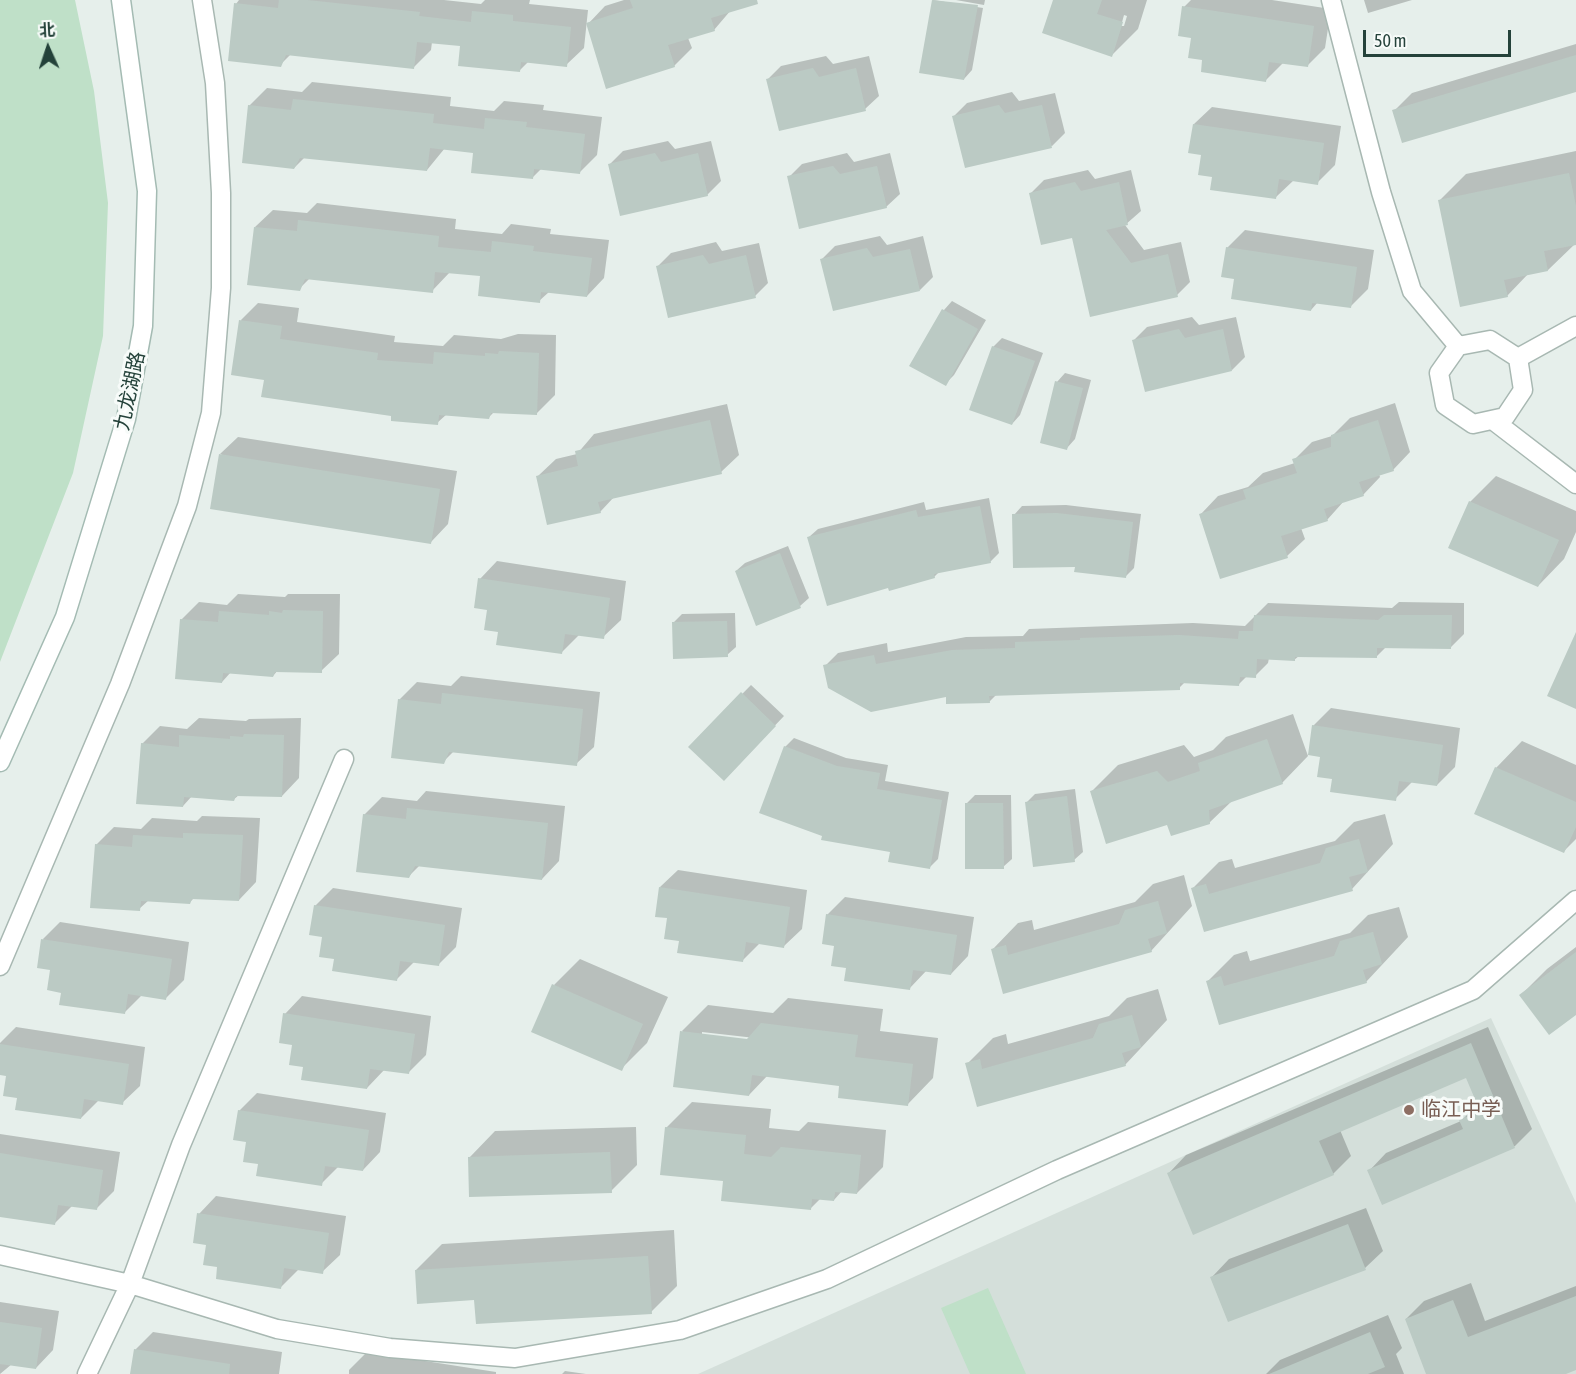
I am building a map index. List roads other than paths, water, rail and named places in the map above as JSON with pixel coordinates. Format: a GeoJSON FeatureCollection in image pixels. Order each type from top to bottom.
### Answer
{"type":"FeatureCollection","features":[{"type":"Feature","properties":{"kind":"street","name":"九龙湖路"},"geometry":{"type":"LineString","coordinates":[[0,762],[65,617],[126,418],[143,326],[147,191],[121,0]]}},
{"type":"Feature","properties":{"kind":"street"},"geometry":{"type":"LineString","coordinates":[[0,966],[120,684],[188,506],[211,413],[221,288],[221,193],[215,83],[202,0]]}},
{"type":"Feature","properties":{"kind":"street"},"geometry":{"type":"LineString","coordinates":[[1331,0],[1382,192],[1412,291],[1458,346]]}},
{"type":"Feature","properties":{"kind":"street"},"geometry":{"type":"LineString","coordinates":[[1518,358],[1576,326]]}},
{"type":"Feature","properties":{"kind":"street"},"geometry":{"type":"LineString","coordinates":[[1490,340],[1518,358],[1524,390],[1505,417],[1473,424],[1445,405],[1439,373],[1458,346],[1490,340]]}},
{"type":"Feature","properties":{"kind":"street"},"geometry":{"type":"LineString","coordinates":[[1494,421],[1576,484]]}},
{"type":"Feature","properties":{"kind":"street"},"geometry":{"type":"LineString","coordinates":[[87,1374],[130,1284],[181,1144],[344,759]]}},
{"type":"Feature","properties":{"kind":"street"},"geometry":{"type":"LineString","coordinates":[[0,1254],[130,1284],[277,1329],[515,1366],[680,1330],[827,1279],[1057,1170],[1473,990],[1576,900]]}},
{"type":"Feature","properties":{"kind":"place","name":"临江中学"},"geometry":{"type":"Point","coordinates":[1409,1110]}}]}
